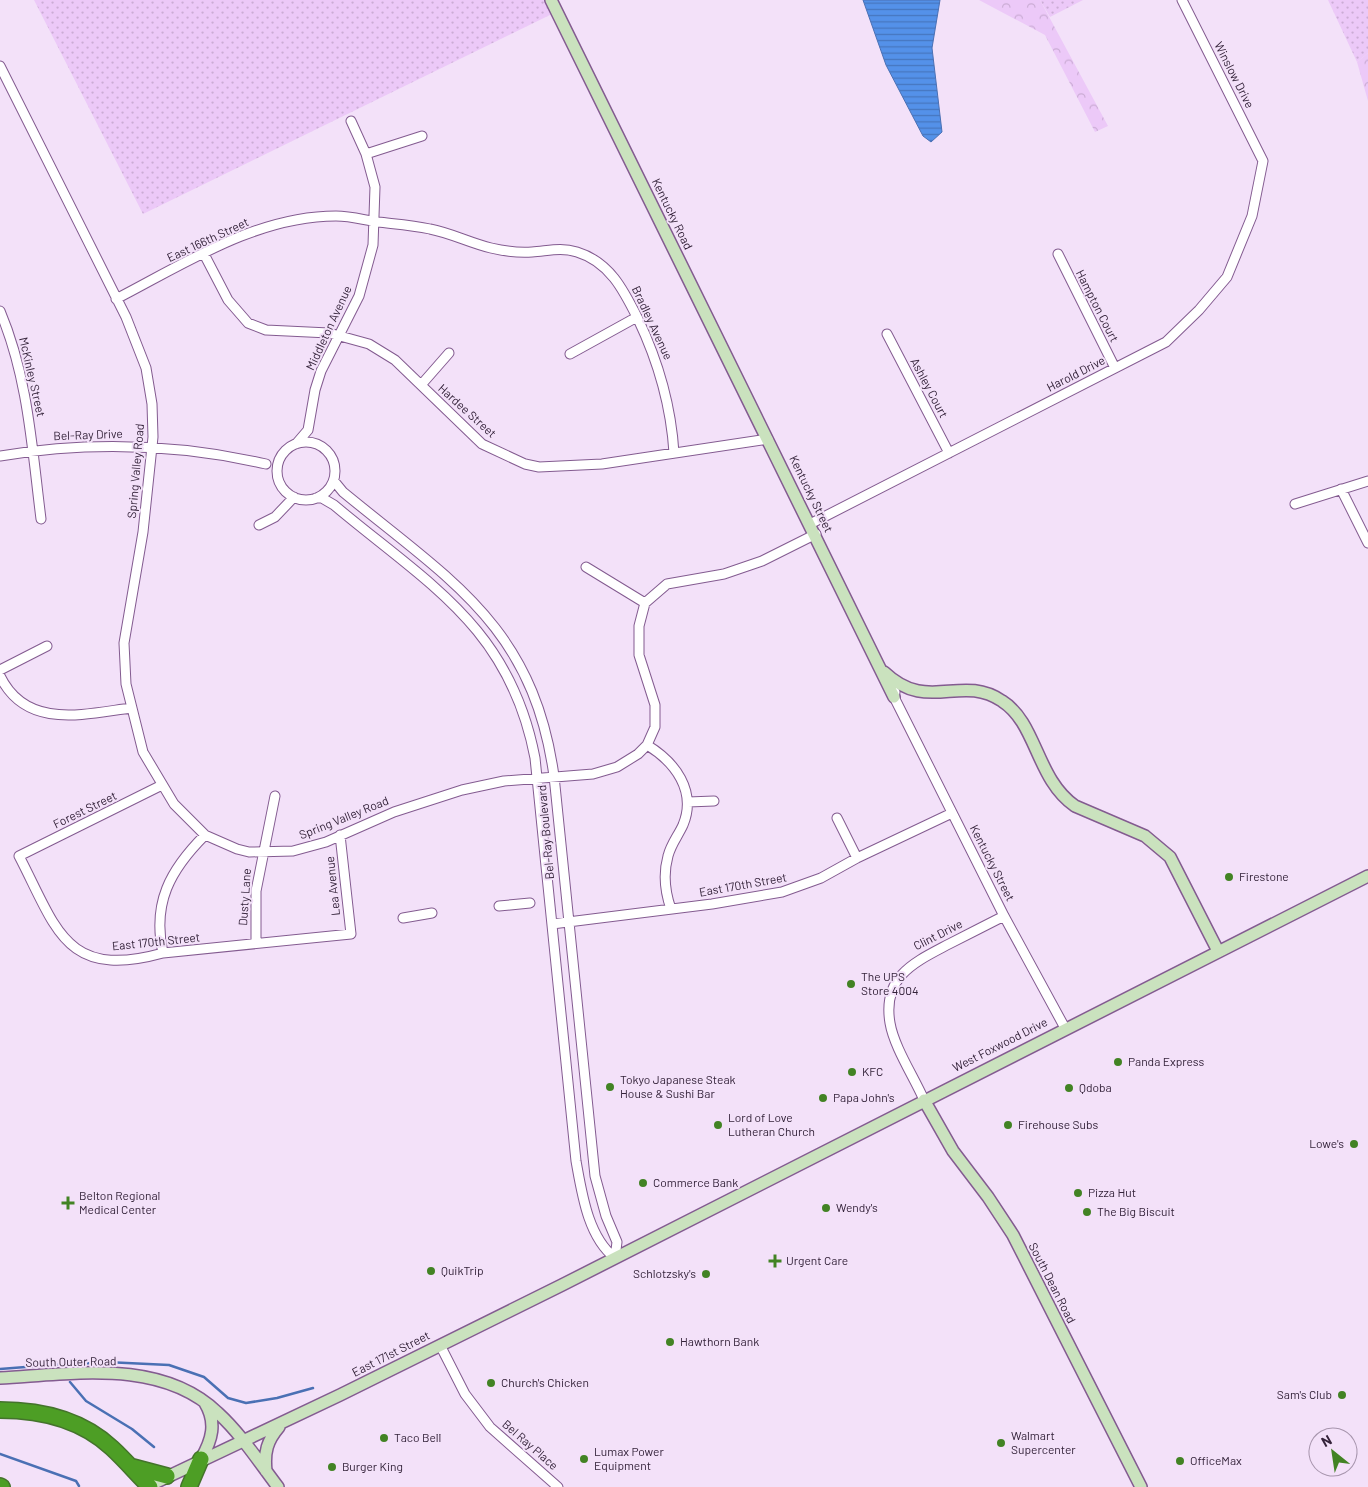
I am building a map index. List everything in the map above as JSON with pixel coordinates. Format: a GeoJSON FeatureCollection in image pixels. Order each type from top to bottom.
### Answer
{"type":"FeatureCollection","features":[{"type":"Feature","properties":{"kind":"highway"},"geometry":{"type":"LineString","coordinates":[[0,1410],[44,1413],[68,1420],[110,1446],[148,1487]]}},
{"type":"Feature","properties":{"kind":"highway"},"geometry":{"type":"LineString","coordinates":[[189,1487],[200,1460]]}},
{"type":"Feature","properties":{"kind":"highway"},"geometry":{"type":"LineString","coordinates":[[129,1466],[142,1472],[167,1476]]}},
{"type":"Feature","properties":{"kind":"street","name":"Kentucky Road"},"geometry":{"type":"LineString","coordinates":[[551,0],[768,439]]}},
{"type":"Feature","properties":{"kind":"street","name":"Winslow Drive"},"geometry":{"type":"LineString","coordinates":[[1182,0],[1263,161]]}},
{"type":"Feature","properties":{"kind":"street","name":"Spring Valley Road"},"geometry":{"type":"LineString","coordinates":[[0,66],[135,336],[146,368],[152,404],[152,446],[143,532],[124,643],[125,670],[131,708],[143,752],[162,785],[189,820],[205,835],[237,849],[263,853],[293,851],[311,847],[385,815],[443,795],[504,781],[605,771],[628,762],[647,745],[655,727],[656,716],[653,696],[639,655],[639,626],[645,602]]}},
{"type":"Feature","properties":{"kind":"street","name":"Middleton Avenue"},"geometry":{"type":"LineString","coordinates":[[308,430],[314,390],[359,296],[369,265],[375,222],[374,187],[366,154],[351,121]]}},
{"type":"Feature","properties":{"kind":"street"},"geometry":{"type":"LineString","coordinates":[[366,154],[422,136]]}},
{"type":"Feature","properties":{"kind":"street","name":"Harold Drive"},"geometry":{"type":"LineString","coordinates":[[810,524],[1166,342],[1199,310],[1227,277],[1252,216],[1263,161]]}},
{"type":"Feature","properties":{"kind":"street","name":"East 166th Street"},"geometry":{"type":"LineString","coordinates":[[116,300],[204,254],[251,233],[290,222],[335,216],[375,222]]}},
{"type":"Feature","properties":{"kind":"street","name":"Bradley Avenue"},"geometry":{"type":"LineString","coordinates":[[375,222],[430,229],[502,250],[534,252],[557,248],[578,252],[598,262],[619,283],[648,340],[664,382],[674,453]]}},
{"type":"Feature","properties":{"kind":"street","name":"Hardee Street"},"geometry":{"type":"LineString","coordinates":[[204,254],[228,300],[248,323],[266,330],[309,330],[340,335],[356,339],[383,351],[482,444],[526,464],[538,467],[594,465],[734,446],[768,439]]}},
{"type":"Feature","properties":{"kind":"street","name":"Hampton Court"},"geometry":{"type":"LineString","coordinates":[[1058,254],[1115,368]]}},
{"type":"Feature","properties":{"kind":"street","name":"McKinley Street"},"geometry":{"type":"LineString","coordinates":[[0,310],[20,372],[30,422],[41,519]]}},
{"type":"Feature","properties":{"kind":"street"},"geometry":{"type":"LineString","coordinates":[[570,354],[637,317]]}},
{"type":"Feature","properties":{"kind":"street","name":"Ashley Court"},"geometry":{"type":"LineString","coordinates":[[887,334],[949,453]]}},
{"type":"Feature","properties":{"kind":"street"},"geometry":{"type":"LineString","coordinates":[[421,385],[449,353]]}},
{"type":"Feature","properties":{"kind":"street"},"geometry":{"type":"LineString","coordinates":[[259,526],[275,517],[294,497],[282,488],[277,477],[266,464],[281,457],[308,430],[332,458],[335,465],[334,481],[326,492],[316,498]]}},
{"type":"Feature","properties":{"kind":"street","name":"Kentucky Street"},"geometry":{"type":"LineString","coordinates":[[768,439],[952,813],[1064,1028]]}},
{"type":"Feature","properties":{"kind":"street"},"geometry":{"type":"LineString","coordinates":[[296,444],[309,443],[322,447]]}},
{"type":"Feature","properties":{"kind":"street","name":"Bel-Ray Drive"},"geometry":{"type":"LineString","coordinates":[[0,456],[32,451],[106,446],[152,446],[223,455],[266,464]]}},
{"type":"Feature","properties":{"kind":"street"},"geometry":{"type":"LineString","coordinates":[[277,477],[281,457]]}},
{"type":"Feature","properties":{"kind":"street","name":"Bel-Ray Boulevard"},"geometry":{"type":"LineString","coordinates":[[294,497],[308,500],[322,498],[334,505],[438,591],[473,624],[499,659],[518,697],[530,734],[537,778],[580,1179],[595,1232],[603,1249],[615,1258],[617,1242],[606,1216],[595,1176],[582,1064],[554,776],[545,725],[535,695],[509,645],[485,614],[453,583],[343,492],[334,481]]}},
{"type":"Feature","properties":{"kind":"street"},"geometry":{"type":"LineString","coordinates":[[1294,504],[1368,481]]}},
{"type":"Feature","properties":{"kind":"street"},"geometry":{"type":"LineString","coordinates":[[1341,489],[1368,543]]}},
{"type":"Feature","properties":{"kind":"street"},"geometry":{"type":"LineString","coordinates":[[586,567],[645,602],[667,584],[724,574],[762,561],[816,534]]}},
{"type":"Feature","properties":{"kind":"street"},"geometry":{"type":"LineString","coordinates":[[473,624],[485,614]]}},
{"type":"Feature","properties":{"kind":"street"},"geometry":{"type":"LineString","coordinates":[[0,670],[47,646]]}},
{"type":"Feature","properties":{"kind":"street"},"geometry":{"type":"LineString","coordinates":[[881,670],[902,686],[924,694],[967,690],[979,691],[1003,702],[1018,716],[1051,781],[1065,799],[1075,806],[1145,836],[1170,857],[1218,951]]}},
{"type":"Feature","properties":{"kind":"street"},"geometry":{"type":"LineString","coordinates":[[0,676],[5,686],[19,699],[31,708],[47,714],[83,715],[131,708]]}},
{"type":"Feature","properties":{"kind":"street"},"geometry":{"type":"LineString","coordinates":[[894,697],[902,686]]}},
{"type":"Feature","properties":{"kind":"street"},"geometry":{"type":"LineString","coordinates":[[900,708],[902,686]]}},
{"type":"Feature","properties":{"kind":"street"},"geometry":{"type":"LineString","coordinates":[[647,745],[668,760],[676,770],[684,782],[688,802],[684,824],[672,843],[665,868],[666,892],[671,909]]}},
{"type":"Feature","properties":{"kind":"street","name":"Forest Street"},"geometry":{"type":"LineString","coordinates":[[19,856],[162,785]]}},
{"type":"Feature","properties":{"kind":"street","name":"Dusty Lane"},"geometry":{"type":"LineString","coordinates":[[256,943],[256,891],[275,796]]}},
{"type":"Feature","properties":{"kind":"street"},"geometry":{"type":"LineString","coordinates":[[688,802],[714,801]]}},
{"type":"Feature","properties":{"kind":"street","name":"East 170th Street"},"geometry":{"type":"LineString","coordinates":[[552,924],[671,909],[782,892],[822,878],[857,858],[952,813]]}},
{"type":"Feature","properties":{"kind":"street"},"geometry":{"type":"LineString","coordinates":[[837,818],[857,858]]}},
{"type":"Feature","properties":{"kind":"street"},"geometry":{"type":"LineString","coordinates":[[163,953],[158,923],[162,896],[190,850],[205,835]]}},
{"type":"Feature","properties":{"kind":"street","name":"Lea Avenue"},"geometry":{"type":"LineString","coordinates":[[340,835],[351,934]]}},
{"type":"Feature","properties":{"kind":"street","name":"East 170th Street"},"geometry":{"type":"LineString","coordinates":[[19,856],[56,927],[70,945],[89,957],[120,960],[163,953],[351,934]]}},
{"type":"Feature","properties":{"kind":"street","name":"West Foxwood Drive"},"geometry":{"type":"LineString","coordinates":[[647,1242],[1064,1028],[1368,876]]}},
{"type":"Feature","properties":{"kind":"street"},"geometry":{"type":"LineString","coordinates":[[499,906],[530,902]]}},
{"type":"Feature","properties":{"kind":"street"},"geometry":{"type":"LineString","coordinates":[[403,918],[432,913]]}},
{"type":"Feature","properties":{"kind":"street","name":"Clint Drive"},"geometry":{"type":"LineString","coordinates":[[924,1100],[893,1034],[889,1013],[893,991],[904,972],[920,958],[1004,916]]}},
{"type":"Feature","properties":{"kind":"street"},"geometry":{"type":"LineString","coordinates":[[567,1066],[582,1064]]}},
{"type":"Feature","properties":{"kind":"street","name":"South Dean Road"},"geometry":{"type":"LineString","coordinates":[[924,1100],[953,1151],[988,1197],[1013,1235],[1141,1487]]}},
{"type":"Feature","properties":{"kind":"street"},"geometry":{"type":"LineString","coordinates":[[580,1179],[595,1176]]}},
{"type":"Feature","properties":{"kind":"street","name":"East 171st Street"},"geometry":{"type":"LineString","coordinates":[[148,1487],[200,1460],[283,1423],[647,1242]]}},
{"type":"Feature","properties":{"kind":"street","name":"Bel Ray Place"},"geometry":{"type":"LineString","coordinates":[[440,1345],[465,1394],[484,1421],[503,1441],[558,1487]]}},
{"type":"Feature","properties":{"kind":"street","name":"South Outer Road"},"geometry":{"type":"LineString","coordinates":[[0,1378],[96,1373],[132,1375],[189,1390],[225,1419],[278,1487]]}},
{"type":"Feature","properties":{"kind":"street"},"geometry":{"type":"LineString","coordinates":[[200,1460],[208,1447],[213,1429],[211,1413],[202,1400]]}},
{"type":"Feature","properties":{"kind":"street"},"geometry":{"type":"LineString","coordinates":[[266,1470],[264,1453],[270,1438],[283,1423]]}},
{"type":"Feature","properties":{"kind":"green space"},"geometry":{"type":"Polygon","coordinates":[[[34,0],[544,0],[552,14],[143,214],[34,0]]]}},
{"type":"Feature","properties":{"kind":"green space"},"geometry":{"type":"Polygon","coordinates":[[[979,0],[1040,0],[1108,126],[1095,132],[1045,35],[979,0]]]}},
{"type":"Feature","properties":{"kind":"green space"},"geometry":{"type":"Polygon","coordinates":[[[1040,0],[1083,0],[1050,17],[1040,0]]]}},
{"type":"Feature","properties":{"kind":"green space"},"geometry":{"type":"Polygon","coordinates":[[[1328,0],[1368,0],[1368,53],[1357,62],[1328,0]]]}},
{"type":"Feature","properties":{"kind":"green space"},"geometry":{"type":"Polygon","coordinates":[[[1368,53],[1368,101],[1357,62],[1368,53]]]}},
{"type":"Feature","properties":{"kind":"water"},"geometry":{"type":"Polygon","coordinates":[[[863,0],[940,0],[932,48],[942,132],[931,142],[923,136],[886,65],[863,0]]]}},
{"type":"Feature","properties":{"kind":"waterway"},"geometry":{"type":"LineString","coordinates":[[77,1364],[106,1362],[169,1365],[204,1377],[228,1398],[246,1403],[277,1398],[313,1388]]}},
{"type":"Feature","properties":{"kind":"waterway"},"geometry":{"type":"LineString","coordinates":[[0,1369],[64,1364]]}},
{"type":"Feature","properties":{"kind":"waterway"},"geometry":{"type":"LineString","coordinates":[[70,1382],[86,1401],[132,1429],[154,1447]]}},
{"type":"Feature","properties":{"kind":"waterway"},"geometry":{"type":"LineString","coordinates":[[0,1454],[76,1481],[79,1486]]}},
{"type":"Feature","properties":{"kind":"place","name":"Firestone"},"geometry":{"type":"Point","coordinates":[1229,877]}},
{"type":"Feature","properties":{"kind":"place","name":"The UPS Store 4004"},"geometry":{"type":"Point","coordinates":[851,984]}},
{"type":"Feature","properties":{"kind":"place","name":"Panda Express"},"geometry":{"type":"Point","coordinates":[1118,1062]}},
{"type":"Feature","properties":{"kind":"place","name":"KFC"},"geometry":{"type":"Point","coordinates":[852,1072]}},
{"type":"Feature","properties":{"kind":"place","name":"Tokyo Japanese Steak House & Sushi Bar"},"geometry":{"type":"Point","coordinates":[610,1087]}},
{"type":"Feature","properties":{"kind":"place","name":"Qdoba"},"geometry":{"type":"Point","coordinates":[1069,1088]}},
{"type":"Feature","properties":{"kind":"place","name":"Papa John's"},"geometry":{"type":"Point","coordinates":[823,1098]}},
{"type":"Feature","properties":{"kind":"place","name":"Lord of Love Lutheran Church"},"geometry":{"type":"Point","coordinates":[718,1125]}},
{"type":"Feature","properties":{"kind":"place","name":"Firehouse Subs"},"geometry":{"type":"Point","coordinates":[1008,1125]}},
{"type":"Feature","properties":{"kind":"place","name":"Lowe's"},"geometry":{"type":"Point","coordinates":[1354,1144]}},
{"type":"Feature","properties":{"kind":"place","name":"Commerce Bank"},"geometry":{"type":"Point","coordinates":[643,1183]}},
{"type":"Feature","properties":{"kind":"place","name":"Pizza Hut"},"geometry":{"type":"Point","coordinates":[1078,1193]}},
{"type":"Feature","properties":{"kind":"place","name":"Belton Regional Medical Center"},"geometry":{"type":"Point","coordinates":[68,1203]}},
{"type":"Feature","properties":{"kind":"place","name":"Wendy's"},"geometry":{"type":"Point","coordinates":[826,1208]}},
{"type":"Feature","properties":{"kind":"place","name":"The Big Biscuit"},"geometry":{"type":"Point","coordinates":[1087,1212]}},
{"type":"Feature","properties":{"kind":"place","name":"Urgent Care"},"geometry":{"type":"Point","coordinates":[775,1261]}},
{"type":"Feature","properties":{"kind":"place","name":"QuikTrip"},"geometry":{"type":"Point","coordinates":[431,1271]}},
{"type":"Feature","properties":{"kind":"place","name":"Schlotzsky's"},"geometry":{"type":"Point","coordinates":[706,1274]}},
{"type":"Feature","properties":{"kind":"place","name":"Hawthorn Bank"},"geometry":{"type":"Point","coordinates":[670,1342]}},
{"type":"Feature","properties":{"kind":"place","name":"Church's Chicken"},"geometry":{"type":"Point","coordinates":[491,1383]}},
{"type":"Feature","properties":{"kind":"place","name":"Sam's Club"},"geometry":{"type":"Point","coordinates":[1342,1395]}},
{"type":"Feature","properties":{"kind":"place","name":"Taco Bell"},"geometry":{"type":"Point","coordinates":[384,1438]}},
{"type":"Feature","properties":{"kind":"place","name":"Walmart Supercenter"},"geometry":{"type":"Point","coordinates":[1001,1443]}},
{"type":"Feature","properties":{"kind":"place","name":"Lumax Power Equipment"},"geometry":{"type":"Point","coordinates":[584,1459]}},
{"type":"Feature","properties":{"kind":"place","name":"OfficeMax"},"geometry":{"type":"Point","coordinates":[1180,1461]}},
{"type":"Feature","properties":{"kind":"place","name":"Burger King"},"geometry":{"type":"Point","coordinates":[332,1467]}}]}
